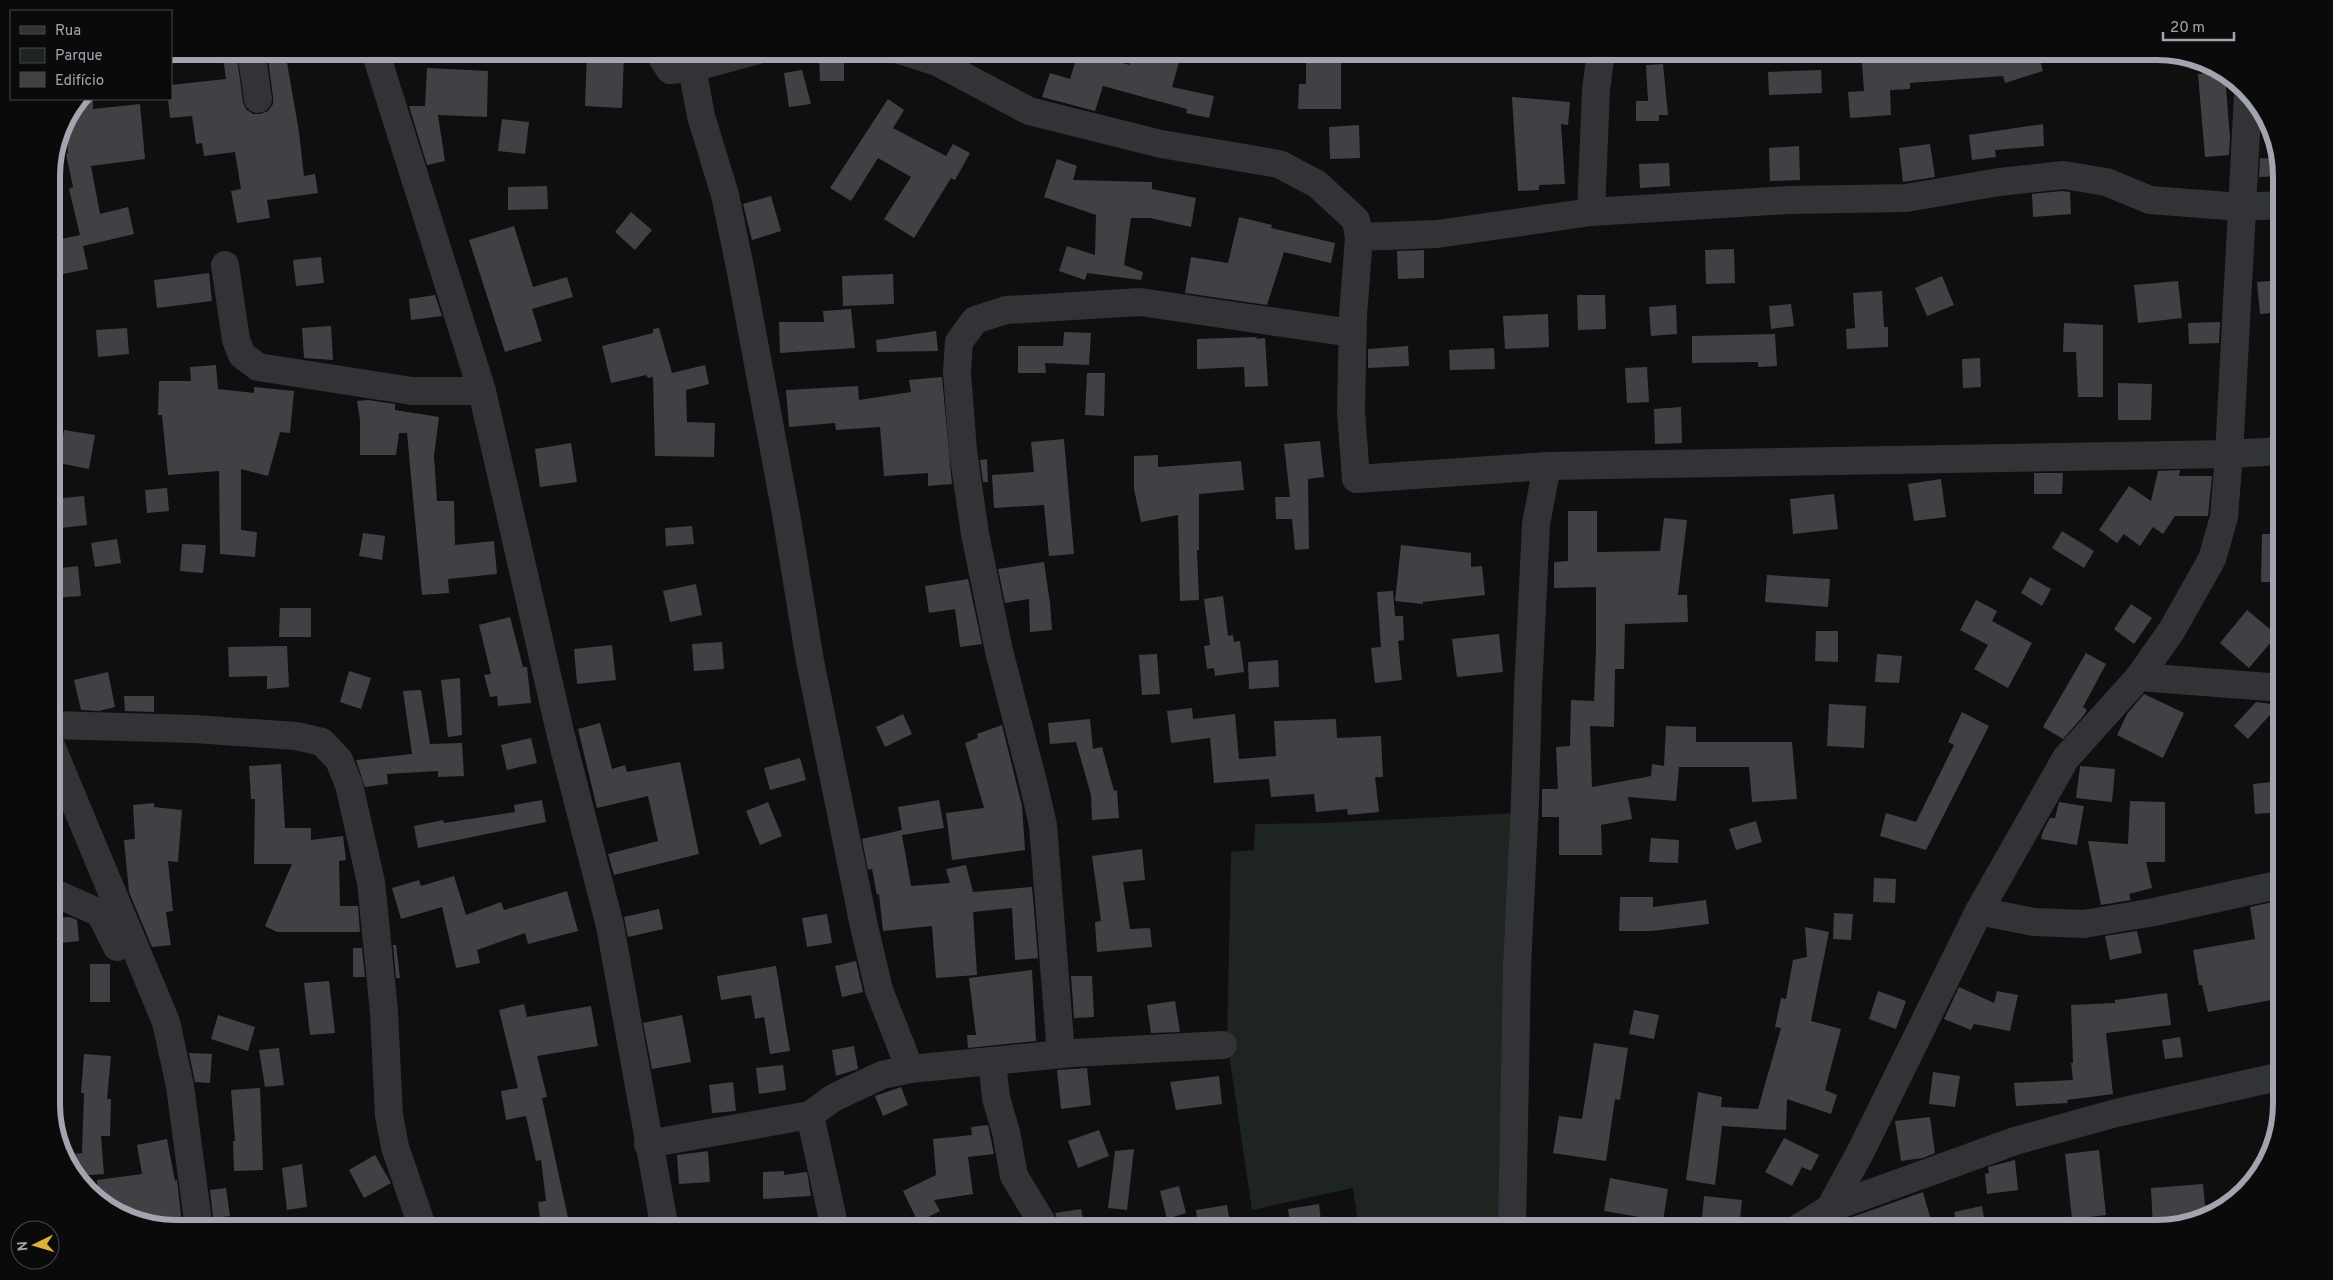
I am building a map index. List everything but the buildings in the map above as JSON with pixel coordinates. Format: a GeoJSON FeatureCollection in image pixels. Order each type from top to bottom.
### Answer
{"type":"FeatureCollection","features":[{"type":"Feature","properties":{"kind":"street"},"geometry":{"type":"LineString","coordinates":[[252,60],[258,99]]}},
{"type":"Feature","properties":{"kind":"street"},"geometry":{"type":"LineString","coordinates":[[378,60],[482,391],[561,736],[610,926],[663,1220]]}},
{"type":"Feature","properties":{"kind":"street"},"geometry":{"type":"LineString","coordinates":[[664,60],[670,70],[692,68],[722,60]]}},
{"type":"Feature","properties":{"kind":"street"},"geometry":{"type":"LineString","coordinates":[[931,60],[1029,111],[1161,144],[1279,164],[1317,184],[1356,220],[1359,237],[1352,333],[1351,411],[1356,479],[1547,466],[2229,454],[2273,452]]}},
{"type":"Feature","properties":{"kind":"street"},"geometry":{"type":"LineString","coordinates":[[1592,212],[1596,90],[1600,60]]}},
{"type":"Feature","properties":{"kind":"street"},"geometry":{"type":"LineString","coordinates":[[692,68],[701,116],[725,195],[740,266],[786,514],[810,661],[862,917],[879,990],[910,1069]]}},
{"type":"Feature","properties":{"kind":"street"},"geometry":{"type":"LineString","coordinates":[[1830,1208],[1980,911],[2066,758],[2139,677],[2172,630],[2212,559],[2224,517],[2229,454],[2247,105]]}},
{"type":"Feature","properties":{"kind":"street"},"geometry":{"type":"LineString","coordinates":[[1359,237],[1437,234],[1592,212],[1788,200],[1906,198],[1999,182],[2064,175],[2106,182],[2150,200],[2241,207],[2273,206]]}},
{"type":"Feature","properties":{"kind":"street"},"geometry":{"type":"LineString","coordinates":[[225,265],[236,340],[242,355],[258,367],[412,391],[482,391]]}},
{"type":"Feature","properties":{"kind":"street"},"geometry":{"type":"LineString","coordinates":[[1061,1054],[1043,826],[999,651],[975,534],[962,441],[956,373],[959,342],[975,320],[1006,310],[1140,302],[1352,333]]}},
{"type":"Feature","properties":{"kind":"street"},"geometry":{"type":"LineString","coordinates":[[1512,1220],[1517,968],[1528,690],[1536,524],[1547,466]]}},
{"type":"Feature","properties":{"kind":"street"},"geometry":{"type":"LineString","coordinates":[[2139,677],[2273,687]]}},
{"type":"Feature","properties":{"kind":"street"},"geometry":{"type":"LineString","coordinates":[[60,724],[194,729],[296,736],[322,742],[339,760],[349,785],[371,882],[384,1012],[389,1115],[395,1147],[420,1220]]}},
{"type":"Feature","properties":{"kind":"street"},"geometry":{"type":"LineString","coordinates":[[60,767],[166,1022],[180,1086],[198,1220]]}},
{"type":"Feature","properties":{"kind":"street"},"geometry":{"type":"LineString","coordinates":[[1980,911],[2034,922],[2084,924],[2154,912],[2273,886]]}},
{"type":"Feature","properties":{"kind":"street"},"geometry":{"type":"LineString","coordinates":[[60,895],[100,913],[128,969],[150,984]]}},
{"type":"Feature","properties":{"kind":"street"},"geometry":{"type":"LineString","coordinates":[[648,1144],[810,1115],[832,1098],[882,1076],[910,1069],[1061,1054],[1222,1045]]}},
{"type":"Feature","properties":{"kind":"street"},"geometry":{"type":"LineString","coordinates":[[992,1062],[996,1098],[1006,1132],[1014,1176],[1041,1220]]}},
{"type":"Feature","properties":{"kind":"street"},"geometry":{"type":"LineString","coordinates":[[1811,1220],[1830,1208],[2015,1141],[2116,1113],[2273,1078]]}},
{"type":"Feature","properties":{"kind":"street"},"geometry":{"type":"LineString","coordinates":[[810,1115],[833,1220]]}},
{"type":"Feature","properties":{"kind":"green space"},"geometry":{"type":"Polygon","coordinates":[[[1519,813],[1511,1220],[1358,1220],[1353,1188],[1252,1210],[1227,1041],[1231,852],[1254,850],[1255,824],[1324,823],[1519,813]]]}}]}
